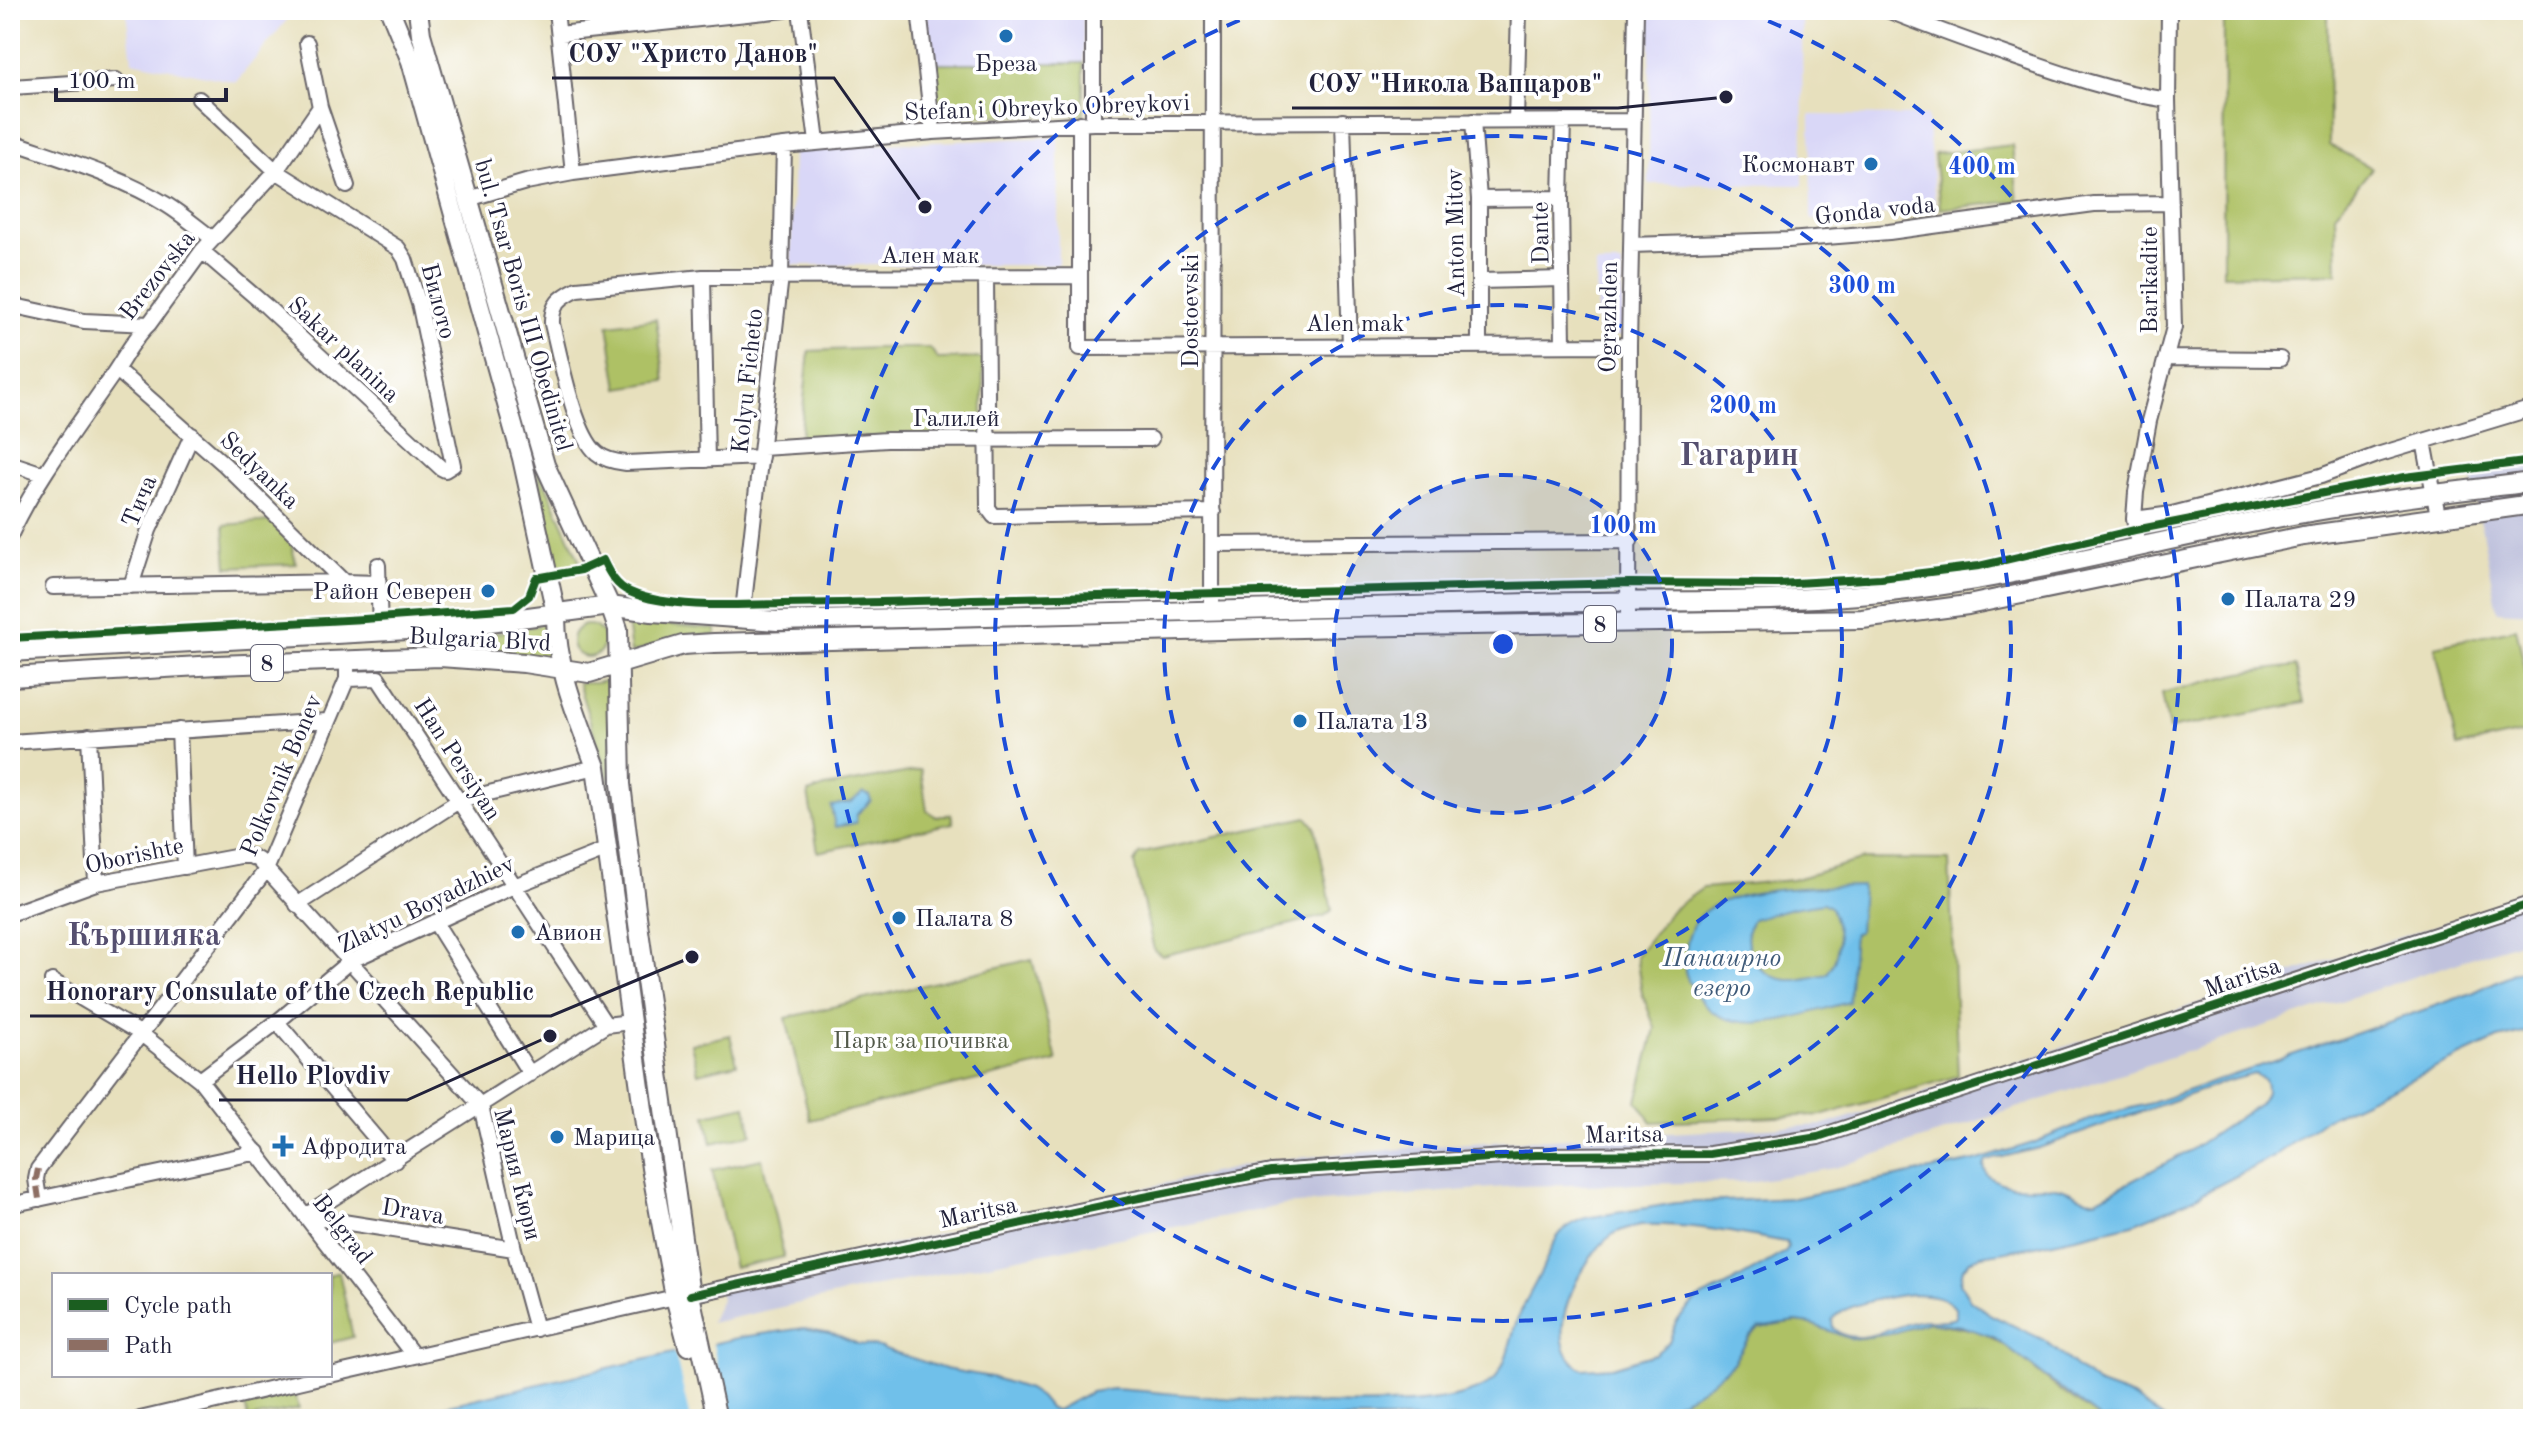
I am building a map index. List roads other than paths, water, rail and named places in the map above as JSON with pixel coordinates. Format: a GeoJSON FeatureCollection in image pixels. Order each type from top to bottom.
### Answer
{"type":"FeatureCollection","features":[{"type":"Feature","properties":{"kind":"main road","name":"bul. Tsar Boris III Obedinitel"},"geometry":{"type":"LineString","coordinates":[[390,10],[411,61],[522,458],[556,613]]}},
{"type":"Feature","properties":{"kind":"main road","name":"bul. Tsar Boris III Obedinitel"},"geometry":{"type":"LineString","coordinates":[[419,15],[468,199],[545,465],[610,606]]}},
{"type":"Feature","properties":{"kind":"main road","name":"8"},"geometry":{"type":"LineString","coordinates":[[10,652],[445,628],[610,606],[742,620],[1212,612],[1860,595],[2035,568],[2266,519],[2533,482]]}},
{"type":"Feature","properties":{"kind":"main road","name":"8"},"geometry":{"type":"LineString","coordinates":[[563,668],[589,673],[683,645],[714,643],[1342,627],[1862,619],[1968,605],[2303,536],[2533,504]]}},
{"type":"Feature","properties":{"kind":"main road"},"geometry":{"type":"LineString","coordinates":[[610,606],[618,629],[621,784],[683,1296]]}},
{"type":"Feature","properties":{"kind":"main road"},"geometry":{"type":"LineString","coordinates":[[556,613],[555,636],[563,668],[596,767],[651,1168],[691,1331],[717,1419]]}},
{"type":"Feature","properties":{"kind":"main road","name":"Bulgaria Blvd"},"geometry":{"type":"LineString","coordinates":[[10,677],[440,657],[563,668]]}},
{"type":"Feature","properties":{"kind":"main road"},"geometry":{"type":"LineString","coordinates":[[691,1331],[704,1419]]}},
{"type":"Feature","properties":{"kind":"street"},"geometry":{"type":"LineString","coordinates":[[556,10],[573,173]]}},
{"type":"Feature","properties":{"kind":"street"},"geometry":{"type":"LineString","coordinates":[[559,34],[785,10]]}},
{"type":"Feature","properties":{"kind":"street"},"geometry":{"type":"LineString","coordinates":[[800,10],[817,142]]}},
{"type":"Feature","properties":{"kind":"street"},"geometry":{"type":"LineString","coordinates":[[919,10],[933,132]]}},
{"type":"Feature","properties":{"kind":"street"},"geometry":{"type":"LineString","coordinates":[[1079,276],[1093,10]]}},
{"type":"Feature","properties":{"kind":"street","name":"Dostoevski"},"geometry":{"type":"LineString","coordinates":[[1212,612],[1213,10]]}},
{"type":"Feature","properties":{"kind":"street"},"geometry":{"type":"LineString","coordinates":[[1516,121],[1519,10]]}},
{"type":"Feature","properties":{"kind":"street","name":"Ograzhden"},"geometry":{"type":"LineString","coordinates":[[1628,624],[1629,345],[1636,10]]}},
{"type":"Feature","properties":{"kind":"street"},"geometry":{"type":"LineString","coordinates":[[1887,10],[2084,81],[2138,96],[2168,100]]}},
{"type":"Feature","properties":{"kind":"street","name":"Barikadite"},"geometry":{"type":"LineString","coordinates":[[2138,546],[2134,519],[2136,492],[2149,421],[2174,327],[2168,100],[2169,10]]}},
{"type":"Feature","properties":{"kind":"street"},"geometry":{"type":"LineString","coordinates":[[307,43],[320,107],[347,186]]}},
{"type":"Feature","properties":{"kind":"street"},"geometry":{"type":"LineString","coordinates":[[10,90],[12,87],[116,80]]}},
{"type":"Feature","properties":{"kind":"street","name":"Билото"},"geometry":{"type":"LineString","coordinates":[[199,99],[276,171],[398,248],[405,259],[420,307],[454,460]]}},
{"type":"Feature","properties":{"kind":"street","name":"Brezovska"},"geometry":{"type":"LineString","coordinates":[[10,536],[43,474],[117,370],[138,334],[149,324],[202,251],[276,171],[320,107]]}},
{"type":"Feature","properties":{"kind":"street"},"geometry":{"type":"LineString","coordinates":[[1343,121],[1350,346]]}},
{"type":"Feature","properties":{"kind":"street","name":"Anton Mitov"},"geometry":{"type":"LineString","coordinates":[[1473,121],[1479,199],[1479,345]]}},
{"type":"Feature","properties":{"kind":"street","name":"Dante"},"geometry":{"type":"LineString","coordinates":[[1563,121],[1563,345]]}},
{"type":"Feature","properties":{"kind":"street","name":"Stefan i Obreyko Obreykovi"},"geometry":{"type":"LineString","coordinates":[[468,199],[526,182],[573,173],[817,142],[933,132],[1086,123],[1633,121]]}},
{"type":"Feature","properties":{"kind":"street"},"geometry":{"type":"LineString","coordinates":[[10,141],[98,171],[140,190],[213,239]]}},
{"type":"Feature","properties":{"kind":"street","name":"Kolyu Ficheto"},"geometry":{"type":"LineString","coordinates":[[742,620],[781,276],[784,146]]}},
{"type":"Feature","properties":{"kind":"street"},"geometry":{"type":"LineString","coordinates":[[1479,199],[1561,198]]}},
{"type":"Feature","properties":{"kind":"street","name":"Gonda voda"},"geometry":{"type":"LineString","coordinates":[[1631,245],[1875,234],[2094,204],[2171,203]]}},
{"type":"Feature","properties":{"kind":"street","name":"Sakar planina"},"geometry":{"type":"LineString","coordinates":[[202,251],[441,468],[450,467],[454,460]]}},
{"type":"Feature","properties":{"kind":"street","name":"Alen mak"},"geometry":{"type":"LineString","coordinates":[[1079,276],[1080,348],[1629,345]]}},
{"type":"Feature","properties":{"kind":"street","name":"Ален мак"},"geometry":{"type":"LineString","coordinates":[[614,462],[597,453],[582,434],[552,324],[551,313],[559,298],[577,289],[703,277],[1079,276]]}},
{"type":"Feature","properties":{"kind":"street"},"geometry":{"type":"LineString","coordinates":[[703,277],[707,460]]}},
{"type":"Feature","properties":{"kind":"street"},"geometry":{"type":"LineString","coordinates":[[986,277],[988,508],[994,516],[1213,512]]}},
{"type":"Feature","properties":{"kind":"street"},"geometry":{"type":"LineString","coordinates":[[1479,281],[1562,279]]}},
{"type":"Feature","properties":{"kind":"street"},"geometry":{"type":"LineString","coordinates":[[12,307],[84,321],[149,324]]}},
{"type":"Feature","properties":{"kind":"street"},"geometry":{"type":"LineString","coordinates":[[2168,358],[2280,359]]}},
{"type":"Feature","properties":{"kind":"street","name":"Sedyanka"},"geometry":{"type":"LineString","coordinates":[[117,370],[192,435],[344,582]]}},
{"type":"Feature","properties":{"kind":"street"},"geometry":{"type":"LineString","coordinates":[[2134,519],[2172,514],[2321,476],[2377,455],[2533,408]]}},
{"type":"Feature","properties":{"kind":"street","name":"Тича"},"geometry":{"type":"LineString","coordinates":[[131,586],[149,530],[192,435]]}},
{"type":"Feature","properties":{"kind":"street","name":"Галилей"},"geometry":{"type":"LineString","coordinates":[[614,462],[707,460],[887,440],[1151,439]]}},
{"type":"Feature","properties":{"kind":"street"},"geometry":{"type":"LineString","coordinates":[[2424,441],[2438,516]]}},
{"type":"Feature","properties":{"kind":"street"},"geometry":{"type":"LineString","coordinates":[[10,463],[43,474]]}},
{"type":"Feature","properties":{"kind":"street"},"geometry":{"type":"LineString","coordinates":[[1213,544],[1630,541]]}},
{"type":"Feature","properties":{"kind":"street"},"geometry":{"type":"LineString","coordinates":[[378,565],[380,631]]}},
{"type":"Feature","properties":{"kind":"street"},"geometry":{"type":"LineString","coordinates":[[53,587],[378,583]]}},
{"type":"Feature","properties":{"kind":"street","name":"Polkovnik Bonev"},"geometry":{"type":"LineString","coordinates":[[39,1199],[38,1169],[266,870],[347,679],[347,660]]}},
{"type":"Feature","properties":{"kind":"street","name":"Han Persiyan"},"geometry":{"type":"LineString","coordinates":[[347,679],[378,678],[606,1025]]}},
{"type":"Feature","properties":{"kind":"street"},"geometry":{"type":"LineString","coordinates":[[10,742],[327,721]]}},
{"type":"Feature","properties":{"kind":"street"},"geometry":{"type":"LineString","coordinates":[[179,730],[185,867]]}},
{"type":"Feature","properties":{"kind":"street"},"geometry":{"type":"LineString","coordinates":[[89,736],[96,883]]}},
{"type":"Feature","properties":{"kind":"street"},"geometry":{"type":"LineString","coordinates":[[297,905],[460,800],[596,767]]}},
{"type":"Feature","properties":{"kind":"street","name":"Zlatyu Boyadzhiev"},"geometry":{"type":"LineString","coordinates":[[200,1080],[277,1022],[350,961],[514,886],[608,849]]}},
{"type":"Feature","properties":{"kind":"street","name":"Oborishte"},"geometry":{"type":"LineString","coordinates":[[10,914],[96,883],[185,867],[250,856],[266,870]]}},
{"type":"Feature","properties":{"kind":"street","name":"Мария Кюри"},"geometry":{"type":"LineString","coordinates":[[266,870],[481,1106],[536,1329]]}},
{"type":"Feature","properties":{"kind":"street","name":"Maritsa"},"geometry":{"type":"LineString","coordinates":[[332,1374],[683,1296],[1271,1172],[1536,1155],[1710,1154],[1818,1137],[2533,903]]}},
{"type":"Feature","properties":{"kind":"street"},"geometry":{"type":"LineString","coordinates":[[435,922],[530,1074]]}},
{"type":"Feature","properties":{"kind":"street","name":"Belgrad"},"geometry":{"type":"LineString","coordinates":[[52,981],[140,1033],[200,1080],[414,1356]]}},
{"type":"Feature","properties":{"kind":"street"},"geometry":{"type":"LineString","coordinates":[[277,1022],[395,1161]]}},
{"type":"Feature","properties":{"kind":"street"},"geometry":{"type":"LineString","coordinates":[[305,1216],[606,1025],[630,1022]]}},
{"type":"Feature","properties":{"kind":"street"},"geometry":{"type":"LineString","coordinates":[[10,1205],[258,1152]]}},
{"type":"Feature","properties":{"kind":"street","name":"Drava"},"geometry":{"type":"LineString","coordinates":[[305,1216],[514,1249]]}},
{"type":"Feature","properties":{"kind":"street","name":"Maritsa"},"geometry":{"type":"LineString","coordinates":[[140,1419],[289,1379],[309,1377]]}},
{"type":"Feature","properties":{"kind":"water"},"geometry":{"type":"Polygon","coordinates":[[[863,793],[869,795],[871,801],[857,814],[856,823],[835,827],[831,806],[851,802],[863,793]]]}},
{"type":"Feature","properties":{"kind":"water","name":"Панаирно езеро"},"geometry":{"type":"Polygon","coordinates":[[[1862,886],[1859,932],[1854,933],[1849,1002],[1788,1018],[1746,1023],[1727,1019],[1710,1010],[1696,994],[1686,974],[1686,953],[1692,927],[1705,911],[1719,903],[1758,892],[1862,886]],[[1823,903],[1752,919],[1748,940],[1754,959],[1777,978],[1797,980],[1827,974],[1838,942],[1831,908],[1823,903]]]}},
{"type":"Feature","properties":{"kind":"water"},"geometry":{"type":"Polygon","coordinates":[[[2533,967],[2533,1031],[2498,1039],[2325,1119],[2273,1157],[2188,1201],[2133,1224],[1982,1255],[1963,1268],[1960,1283],[1970,1300],[1991,1315],[2044,1340],[2097,1384],[2133,1397],[2164,1419],[2101,1419],[1993,1337],[1961,1326],[1929,1322],[1890,1334],[1851,1339],[1811,1324],[1796,1322],[1759,1328],[1749,1337],[1733,1363],[1711,1382],[1643,1419],[388,1419],[742,1337],[804,1328],[835,1334],[858,1344],[879,1347],[945,1369],[991,1377],[1028,1389],[1050,1409],[1057,1410],[1090,1392],[1113,1389],[1315,1404],[1428,1401],[1470,1393],[1496,1377],[1521,1311],[1553,1244],[1564,1229],[1580,1220],[1676,1203],[1794,1198],[1975,1161],[2033,1143],[2096,1117],[2151,1103],[2472,993],[2533,967]],[[2254,1074],[2039,1148],[1986,1161],[1984,1167],[1987,1175],[2005,1184],[2060,1188],[2096,1200],[2189,1151],[2259,1104],[2266,1087],[2264,1079],[2254,1074]],[[1637,1226],[1615,1233],[1600,1246],[1588,1261],[1568,1301],[1563,1341],[1569,1357],[1583,1369],[1612,1367],[1655,1354],[1669,1342],[1676,1322],[1697,1299],[1726,1286],[1785,1252],[1788,1247],[1786,1242],[1714,1230],[1637,1226]],[[1914,1294],[1870,1301],[1838,1314],[1832,1320],[1833,1328],[1852,1337],[1863,1337],[1918,1321],[1955,1318],[1955,1308],[1941,1298],[1914,1294]]]}},
{"type":"Feature","properties":{"kind":"place","name":"Бреза"},"geometry":{"type":"Point","coordinates":[1006,36]}},
{"type":"Feature","properties":{"kind":"place","name":"СОУ \"Никола Вапцаров\""},"geometry":{"type":"Point","coordinates":[1726,97]}},
{"type":"Feature","properties":{"kind":"place","name":"Космонавт"},"geometry":{"type":"Point","coordinates":[1871,164]}},
{"type":"Feature","properties":{"kind":"place","name":"СОУ \"Христо Данов\""},"geometry":{"type":"Point","coordinates":[925,207]}},
{"type":"Feature","properties":{"kind":"place","name":"Район Северен"},"geometry":{"type":"Point","coordinates":[488,591]}},
{"type":"Feature","properties":{"kind":"place","name":"Палата 29"},"geometry":{"type":"Point","coordinates":[2228,599]}},
{"type":"Feature","properties":{"kind":"place","name":"Палата 13"},"geometry":{"type":"Point","coordinates":[1300,721]}},
{"type":"Feature","properties":{"kind":"place","name":"Палата 8"},"geometry":{"type":"Point","coordinates":[899,918]}},
{"type":"Feature","properties":{"kind":"place","name":"Авион"},"geometry":{"type":"Point","coordinates":[518,932]}},
{"type":"Feature","properties":{"kind":"place","name":"Honorary Consulate of the Czech Republic"},"geometry":{"type":"Point","coordinates":[692,957]}},
{"type":"Feature","properties":{"kind":"place","name":"Hello Plovdiv"},"geometry":{"type":"Point","coordinates":[550,1036]}},
{"type":"Feature","properties":{"kind":"place","name":"Марица"},"geometry":{"type":"Point","coordinates":[557,1137]}},
{"type":"Feature","properties":{"kind":"place","name":"Афродита"},"geometry":{"type":"Point","coordinates":[283,1146]}},
{"type":"Feature","properties":{"kind":"district","name":"Гагарин"},"geometry":{"type":"Point","coordinates":[1739,454]}},
{"type":"Feature","properties":{"kind":"district","name":"Кършияка"},"geometry":{"type":"Point","coordinates":[144,934]}},
{"type":"Feature","properties":{"kind":"park label","name":"Парк за почивка"},"geometry":{"type":"Point","coordinates":[921,1040]}}]}
